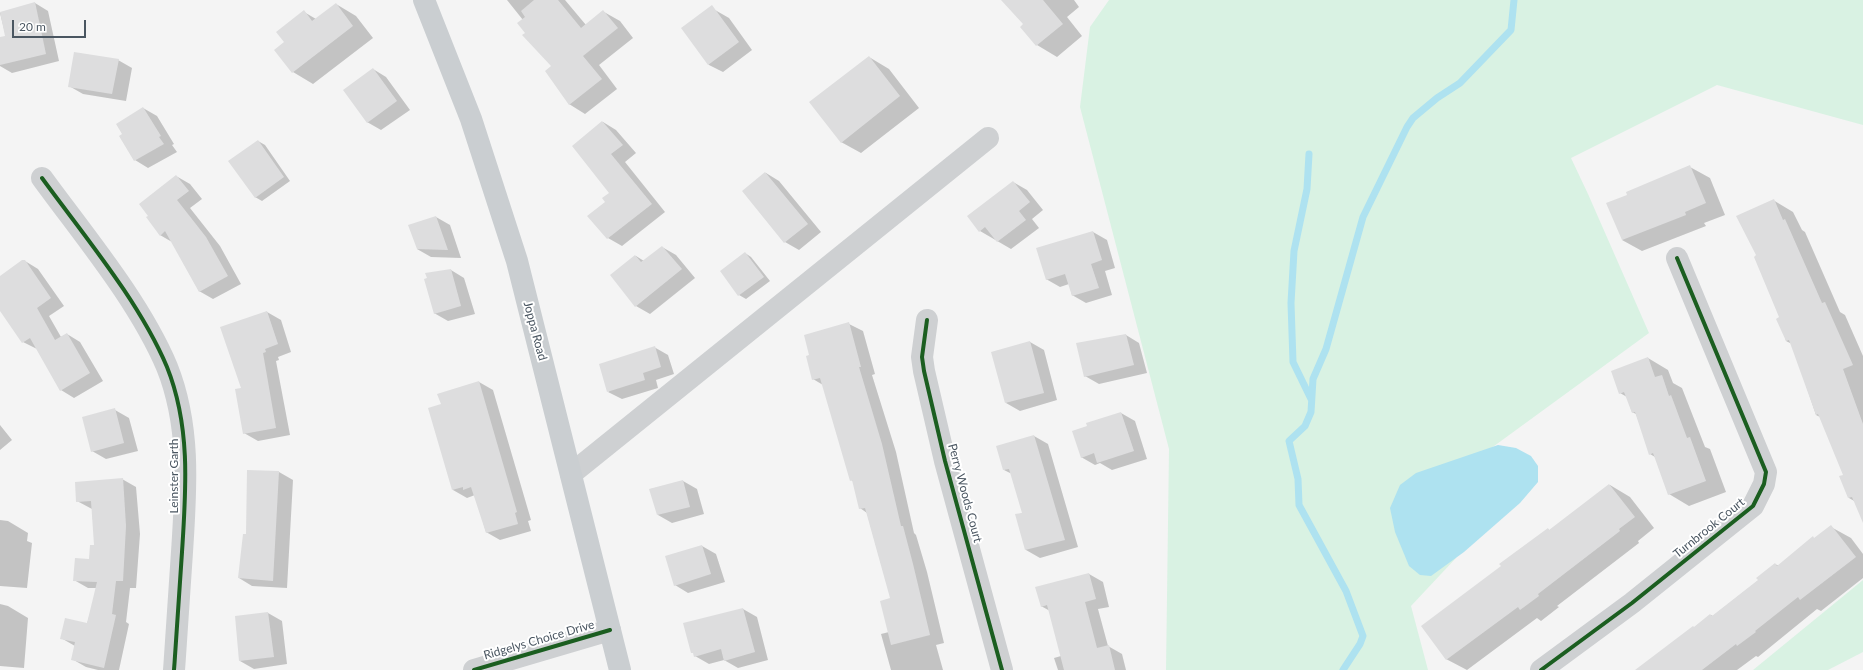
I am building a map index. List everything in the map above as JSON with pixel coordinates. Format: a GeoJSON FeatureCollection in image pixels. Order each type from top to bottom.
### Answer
{"type":"FeatureCollection","features":[{"type":"Feature","properties":{"kind":"main road","name":"Joppa Road"},"geometry":{"type":"LineString","coordinates":[[424,0],[471,119],[503,215],[542,357],[620,670]]}},
{"type":"Feature","properties":{"kind":"street"},"geometry":{"type":"LineString","coordinates":[[571,474],[988,138]]}},
{"type":"Feature","properties":{"kind":"street","name":"Leinster Garth"},"geometry":{"type":"LineString","coordinates":[[42,178],[126,293],[167,367],[178,404],[185,440],[186,486],[174,670]]}},
{"type":"Feature","properties":{"kind":"street","name":"Turnbrook Court"},"geometry":{"type":"LineString","coordinates":[[1541,670],[1632,603],[1753,506],[1764,484],[1766,472],[1677,258]]}},
{"type":"Feature","properties":{"kind":"street","name":"Perry Woods Court"},"geometry":{"type":"LineString","coordinates":[[927,320],[922,357],[924,371],[946,461],[1002,670]]}},
{"type":"Feature","properties":{"kind":"street","name":"Ridgelys Choice Drive"},"geometry":{"type":"LineString","coordinates":[[474,670],[610,630]]}},
{"type":"Feature","properties":{"kind":"green space"},"geometry":{"type":"Polygon","coordinates":[[[1109,0],[1863,0],[1863,125],[1717,85],[1571,158],[1649,333],[1453,476],[1472,517],[1456,558],[1411,606],[1428,670],[1166,670],[1169,449],[1080,107],[1090,27],[1109,0]]]}},
{"type":"Feature","properties":{"kind":"green space"},"geometry":{"type":"Polygon","coordinates":[[[1863,580],[1863,652],[1828,670],[1753,670],[1863,580]]]}},
{"type":"Feature","properties":{"kind":"water"},"geometry":{"type":"Polygon","coordinates":[[[1498,445],[1516,448],[1531,456],[1538,466],[1538,482],[1520,503],[1464,552],[1431,576],[1420,575],[1409,566],[1395,532],[1390,508],[1400,485],[1416,473],[1498,445]]]}},
{"type":"Feature","properties":{"kind":"building"},"geometry":{"type":"Polygon","coordinates":[[[534,0],[558,0],[581,28],[603,10],[618,28],[583,56],[602,79],[569,105],[545,71],[551,66],[522,35],[525,33],[517,23],[525,17],[521,11],[534,0]]]}},
{"type":"Feature","properties":{"kind":"building"},"geometry":{"type":"Polygon","coordinates":[[[1001,0],[1043,0],[1063,24],[1036,46],[1020,27],[1023,24],[1001,0]]]}},
{"type":"Feature","properties":{"kind":"building"},"geometry":{"type":"Polygon","coordinates":[[[35,2],[46,54],[0,65],[0,37],[5,36],[0,12],[35,2]]]}},
{"type":"Feature","properties":{"kind":"building"},"geometry":{"type":"Polygon","coordinates":[[[336,3],[353,26],[292,73],[274,50],[284,42],[276,32],[304,10],[312,21],[336,3]]]}},
{"type":"Feature","properties":{"kind":"building"},"geometry":{"type":"Polygon","coordinates":[[[712,5],[739,42],[708,65],[681,28],[712,5]]]}},
{"type":"Feature","properties":{"kind":"building"},"geometry":{"type":"Polygon","coordinates":[[[74,52],[119,59],[112,94],[68,87],[74,52]]]}},
{"type":"Feature","properties":{"kind":"building"},"geometry":{"type":"Polygon","coordinates":[[[869,56],[900,96],[841,143],[809,102],[869,56]]]}},
{"type":"Feature","properties":{"kind":"building"},"geometry":{"type":"Polygon","coordinates":[[[373,68],[397,101],[367,123],[343,90],[373,68]]]}},
{"type":"Feature","properties":{"kind":"building"},"geometry":{"type":"Polygon","coordinates":[[[143,107],[161,136],[159,137],[164,144],[134,161],[119,136],[122,134],[116,124],[143,107]]]}},
{"type":"Feature","properties":{"kind":"building"},"geometry":{"type":"Polygon","coordinates":[[[602,121],[623,145],[611,154],[652,204],[607,239],[587,216],[605,202],[602,198],[609,193],[572,146],[602,121]]]}},
{"type":"Feature","properties":{"kind":"building"},"geometry":{"type":"Polygon","coordinates":[[[258,140],[284,177],[255,198],[228,161],[258,140]]]}},
{"type":"Feature","properties":{"kind":"building"},"geometry":{"type":"Polygon","coordinates":[[[1690,165],[1706,203],[1685,212],[1686,215],[1622,240],[1606,203],[1627,195],[1626,192],[1690,165]]]}},
{"type":"Feature","properties":{"kind":"building"},"geometry":{"type":"Polygon","coordinates":[[[765,172],[808,224],[784,243],[742,191],[765,172]]]}},
{"type":"Feature","properties":{"kind":"building"},"geometry":{"type":"Polygon","coordinates":[[[176,175],[189,191],[177,200],[206,237],[228,276],[199,292],[165,231],[160,236],[146,217],[148,216],[139,204],[176,175]]]}},
{"type":"Feature","properties":{"kind":"building"},"geometry":{"type":"Polygon","coordinates":[[[1013,181],[1030,202],[1019,211],[1026,220],[997,242],[985,227],[979,232],[967,216],[1013,181]]]}},
{"type":"Feature","properties":{"kind":"building"},"geometry":{"type":"Polygon","coordinates":[[[1774,199],[1783,220],[1785,219],[1822,303],[1825,302],[1853,365],[1843,369],[1863,424],[1863,523],[1852,497],[1848,498],[1839,476],[1843,475],[1818,414],[1816,415],[1789,340],[1786,341],[1776,319],[1779,317],[1754,257],[1756,255],[1736,216],[1774,199]]]}},
{"type":"Feature","properties":{"kind":"building"},"geometry":{"type":"Polygon","coordinates":[[[436,216],[448,250],[417,249],[408,225],[436,216]]]}},
{"type":"Feature","properties":{"kind":"building"},"geometry":{"type":"Polygon","coordinates":[[[1093,231],[1102,260],[1091,264],[1099,288],[1072,296],[1065,274],[1046,280],[1036,248],[1093,231]]]}},
{"type":"Feature","properties":{"kind":"building"},"geometry":{"type":"Polygon","coordinates":[[[662,246],[682,269],[635,307],[610,275],[635,255],[641,262],[662,246]]]}},
{"type":"Feature","properties":{"kind":"building"},"geometry":{"type":"Polygon","coordinates":[[[745,252],[764,277],[738,296],[720,271],[745,252]]]}},
{"type":"Feature","properties":{"kind":"building"},"geometry":{"type":"Polygon","coordinates":[[[22,260],[25,260],[51,298],[37,308],[55,340],[67,333],[90,373],[60,391],[30,338],[22,343],[0,311],[0,276],[22,260]]]}},
{"type":"Feature","properties":{"kind":"building"},"geometry":{"type":"Polygon","coordinates":[[[451,269],[461,306],[434,314],[424,279],[427,278],[425,273],[451,269]]]}},
{"type":"Feature","properties":{"kind":"building"},"geometry":{"type":"Polygon","coordinates":[[[267,311],[278,344],[265,349],[266,352],[263,353],[276,428],[243,434],[235,389],[241,388],[220,327],[267,311]]]}},
{"type":"Feature","properties":{"kind":"building"},"geometry":{"type":"Polygon","coordinates":[[[849,322],[861,367],[859,367],[882,444],[901,526],[903,526],[930,635],[891,645],[880,601],[890,598],[865,508],[859,509],[852,480],[850,481],[820,378],[812,380],[806,356],[809,355],[804,335],[849,322]]]}},
{"type":"Feature","properties":{"kind":"building"},"geometry":{"type":"Polygon","coordinates":[[[1126,334],[1134,365],[1084,377],[1076,343],[1126,334]]]}},
{"type":"Feature","properties":{"kind":"building"},"geometry":{"type":"Polygon","coordinates":[[[1030,341],[1044,393],[1005,403],[991,352],[1030,341]]]}},
{"type":"Feature","properties":{"kind":"building"},"geometry":{"type":"Polygon","coordinates":[[[655,346],[661,367],[643,373],[645,380],[607,392],[599,364],[655,346]]]}},
{"type":"Feature","properties":{"kind":"building"},"geometry":{"type":"Polygon","coordinates":[[[1648,357],[1655,377],[1662,375],[1669,396],[1671,395],[1687,438],[1690,437],[1706,481],[1668,495],[1653,453],[1649,455],[1635,412],[1632,413],[1624,392],[1619,394],[1611,371],[1648,357]]]}},
{"type":"Feature","properties":{"kind":"building"},"geometry":{"type":"Polygon","coordinates":[[[479,381],[517,512],[515,513],[518,524],[486,533],[471,487],[463,490],[463,487],[452,490],[428,408],[441,404],[437,394],[479,381]]]}},
{"type":"Feature","properties":{"kind":"building"},"geometry":{"type":"Polygon","coordinates":[[[115,408],[124,443],[91,452],[82,417],[115,408]]]}},
{"type":"Feature","properties":{"kind":"building"},"geometry":{"type":"Polygon","coordinates":[[[1121,412],[1134,451],[1097,463],[1094,453],[1081,458],[1072,431],[1087,426],[1086,423],[1121,412]]]}},
{"type":"Feature","properties":{"kind":"building"},"geometry":{"type":"Polygon","coordinates":[[[1034,435],[1065,540],[1025,550],[1015,514],[1022,513],[1009,469],[1003,470],[996,446],[1034,435]]]}},
{"type":"Feature","properties":{"kind":"building"},"geometry":{"type":"Polygon","coordinates":[[[247,470],[279,471],[273,581],[238,578],[243,534],[246,534],[247,470]]]}},
{"type":"Feature","properties":{"kind":"building"},"geometry":{"type":"Polygon","coordinates":[[[123,478],[126,526],[123,581],[116,581],[112,614],[116,615],[104,668],[71,660],[75,642],[60,639],[65,618],[87,623],[97,582],[73,581],[75,558],[89,559],[90,545],[94,545],[91,501],[76,502],[75,482],[123,478]]]}},
{"type":"Feature","properties":{"kind":"building"},"geometry":{"type":"Polygon","coordinates":[[[683,480],[690,507],[657,515],[649,489],[683,480]]]}},
{"type":"Feature","properties":{"kind":"building"},"geometry":{"type":"Polygon","coordinates":[[[1609,484],[1635,517],[1619,529],[1620,531],[1538,594],[1539,596],[1520,610],[1518,607],[1446,660],[1421,626],[1501,566],[1499,564],[1548,528],[1549,530],[1609,484]]]}},
{"type":"Feature","properties":{"kind":"building"},"geometry":{"type":"Polygon","coordinates":[[[1831,525],[1856,557],[1800,600],[1798,597],[1755,631],[1756,632],[1737,646],[1736,644],[1702,670],[1635,670],[1710,614],[1712,616],[1758,580],[1756,578],[1775,563],[1777,566],[1813,536],[1814,538],[1831,525]]]}},
{"type":"Feature","properties":{"kind":"building"},"geometry":{"type":"Polygon","coordinates":[[[702,545],[711,574],[674,586],[665,556],[702,545]]]}},
{"type":"Feature","properties":{"kind":"building"},"geometry":{"type":"Polygon","coordinates":[[[1089,573],[1096,599],[1085,602],[1097,648],[1109,645],[1115,670],[1064,670],[1047,605],[1041,607],[1035,587],[1089,573]]]}},
{"type":"Feature","properties":{"kind":"building"},"geometry":{"type":"Polygon","coordinates":[[[743,608],[755,652],[724,661],[721,649],[694,657],[693,653],[691,653],[683,623],[743,608]]]}},
{"type":"Feature","properties":{"kind":"building"},"geometry":{"type":"Polygon","coordinates":[[[268,612],[274,657],[239,661],[235,616],[268,612]]]}},
{"type":"Feature","properties":{"kind":"waterway"},"geometry":{"type":"LineString","coordinates":[[1343,670],[1360,644],[1363,636],[1346,591],[1299,505],[1298,479],[1289,441],[1305,426],[1311,412],[1313,379],[1326,349],[1363,217],[1407,127],[1413,118],[1437,98],[1460,83],[1511,30],[1514,0]]}},
{"type":"Feature","properties":{"kind":"waterway"},"geometry":{"type":"LineString","coordinates":[[1309,154],[1307,189],[1294,251],[1291,303],[1293,362],[1311,399]]}},
{"type":"Feature","properties":{"kind":"cycle path"},"geometry":{"type":"LineString","coordinates":[[42,178],[93,246],[142,318],[167,367],[175,390],[183,436],[185,459],[185,505],[174,670]]}},
{"type":"Feature","properties":{"kind":"cycle path"},"geometry":{"type":"LineString","coordinates":[[1541,670],[1632,603],[1753,506],[1764,484],[1766,472],[1677,258]]}},
{"type":"Feature","properties":{"kind":"cycle path"},"geometry":{"type":"LineString","coordinates":[[927,320],[922,357],[924,371],[945,461],[1002,670]]}},
{"type":"Feature","properties":{"kind":"cycle path"},"geometry":{"type":"LineString","coordinates":[[474,670],[610,630]]}}]}
